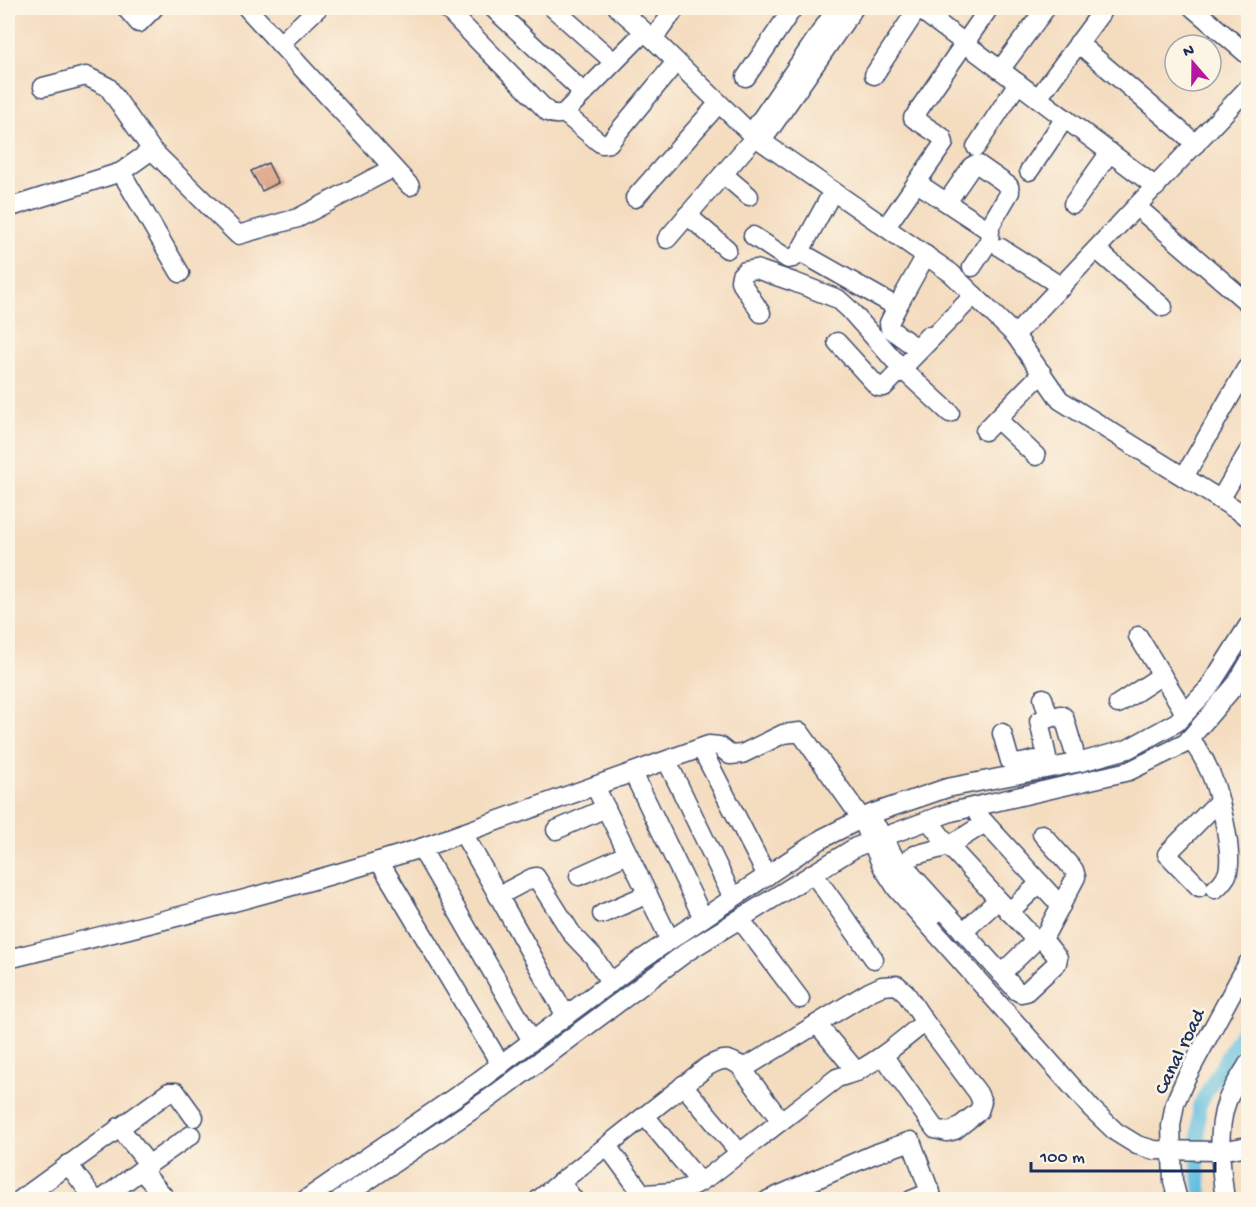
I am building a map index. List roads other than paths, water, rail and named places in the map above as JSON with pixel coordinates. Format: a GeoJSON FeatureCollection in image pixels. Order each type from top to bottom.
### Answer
{"type":"FeatureCollection","features":[{"type":"Feature","properties":{"kind":"street"},"geometry":{"type":"LineString","coordinates":[[126,8],[139,23],[154,8]]}},
{"type":"Feature","properties":{"kind":"street"},"geometry":{"type":"LineString","coordinates":[[247,8],[410,186]]}},
{"type":"Feature","properties":{"kind":"street"},"geometry":{"type":"LineString","coordinates":[[280,44],[318,8]]}},
{"type":"Feature","properties":{"kind":"street"},"geometry":{"type":"LineString","coordinates":[[446,8],[548,112],[559,115],[564,113],[614,62],[648,36],[676,8]]}},
{"type":"Feature","properties":{"kind":"street"},"geometry":{"type":"LineString","coordinates":[[494,8],[584,93]]}},
{"type":"Feature","properties":{"kind":"street"},"geometry":{"type":"LineString","coordinates":[[553,8],[614,62]]}},
{"type":"Feature","properties":{"kind":"street"},"geometry":{"type":"LineString","coordinates":[[618,8],[756,137],[951,273],[1016,335],[1060,400],[1248,517]]}},
{"type":"Feature","properties":{"kind":"street"},"geometry":{"type":"LineString","coordinates":[[746,77],[793,8]]}},
{"type":"Feature","properties":{"kind":"street"},"geometry":{"type":"LineString","coordinates":[[756,137],[837,8]]}},
{"type":"Feature","properties":{"kind":"street"},"geometry":{"type":"LineString","coordinates":[[667,239],[756,137],[854,8]]}},
{"type":"Feature","properties":{"kind":"street"},"geometry":{"type":"LineString","coordinates":[[874,75],[918,8],[1156,187]]}},
{"type":"Feature","properties":{"kind":"street"},"geometry":{"type":"LineString","coordinates":[[886,227],[944,143],[942,137],[915,115],[989,8]]}},
{"type":"Feature","properties":{"kind":"street"},"geometry":{"type":"LineString","coordinates":[[1000,70],[1046,8]]}},
{"type":"Feature","properties":{"kind":"street"},"geometry":{"type":"LineString","coordinates":[[1193,8],[1248,55]]}},
{"type":"Feature","properties":{"kind":"street"},"geometry":{"type":"LineString","coordinates":[[1038,98],[1101,13]]}},
{"type":"Feature","properties":{"kind":"street"},"geometry":{"type":"LineString","coordinates":[[1078,43],[1196,144]]}},
{"type":"Feature","properties":{"kind":"street"},"geometry":{"type":"LineString","coordinates":[[564,113],[598,142],[609,143],[676,62]]}},
{"type":"Feature","properties":{"kind":"street"},"geometry":{"type":"LineString","coordinates":[[43,87],[86,76],[108,87],[152,150],[238,235],[298,218],[393,168]]}},
{"type":"Feature","properties":{"kind":"street"},"geometry":{"type":"LineString","coordinates":[[976,147],[1018,83]]}},
{"type":"Feature","properties":{"kind":"street"},"geometry":{"type":"LineString","coordinates":[[1016,335],[1248,88]]}},
{"type":"Feature","properties":{"kind":"street"},"geometry":{"type":"LineString","coordinates":[[635,198],[719,103]]}},
{"type":"Feature","properties":{"kind":"street"},"geometry":{"type":"LineString","coordinates":[[1029,171],[1065,118]]}},
{"type":"Feature","properties":{"kind":"street"},"geometry":{"type":"LineString","coordinates":[[8,208],[121,171],[152,150]]}},
{"type":"Feature","properties":{"kind":"street"},"geometry":{"type":"LineString","coordinates":[[1073,204],[1110,152]]}},
{"type":"Feature","properties":{"kind":"street"},"geometry":{"type":"LineString","coordinates":[[947,202],[972,166],[979,165],[1010,189],[988,229]]}},
{"type":"Feature","properties":{"kind":"street"},"geometry":{"type":"LineString","coordinates":[[121,171],[180,273]]}},
{"type":"Feature","properties":{"kind":"street"},"geometry":{"type":"LineString","coordinates":[[723,174],[749,196]]}},
{"type":"Feature","properties":{"kind":"street"},"geometry":{"type":"LineString","coordinates":[[917,183],[990,231],[989,241],[972,267]]}},
{"type":"Feature","properties":{"kind":"street"},"geometry":{"type":"LineString","coordinates":[[753,236],[788,259],[793,258],[800,252],[833,191]]}},
{"type":"Feature","properties":{"kind":"street"},"geometry":{"type":"LineString","coordinates":[[1137,207],[1248,303]]}},
{"type":"Feature","properties":{"kind":"street"},"geometry":{"type":"LineString","coordinates":[[687,215],[727,249]]}},
{"type":"Feature","properties":{"kind":"street"},"geometry":{"type":"LineString","coordinates":[[1001,248],[1062,287]]}},
{"type":"Feature","properties":{"kind":"street"},"geometry":{"type":"LineString","coordinates":[[1096,250],[1163,307]]}},
{"type":"Feature","properties":{"kind":"street"},"geometry":{"type":"LineString","coordinates":[[800,252],[897,306]]}},
{"type":"Feature","properties":{"kind":"street"},"geometry":{"type":"LineString","coordinates":[[926,255],[889,323],[890,330],[915,347],[920,345],[934,329]]}},
{"type":"Feature","properties":{"kind":"street"},"geometry":{"type":"LineString","coordinates":[[761,313],[740,281],[745,271],[756,269],[770,273],[838,299],[902,369],[950,413]]}},
{"type":"Feature","properties":{"kind":"street"},"geometry":{"type":"LineString","coordinates":[[837,342],[878,387],[884,387],[974,295]]}},
{"type":"Feature","properties":{"kind":"street"},"geometry":{"type":"LineString","coordinates":[[1184,477],[1246,369]]}},
{"type":"Feature","properties":{"kind":"street"},"geometry":{"type":"LineString","coordinates":[[1036,456],[991,425],[1042,373]]}},
{"type":"Feature","properties":{"kind":"street"},"geometry":{"type":"LineString","coordinates":[[1220,500],[1248,452]]}},
{"type":"Feature","properties":{"kind":"street"},"geometry":{"type":"LineString","coordinates":[[1002,733],[1010,761],[1013,764],[1060,757],[1081,762],[1128,749],[1177,722],[1208,688],[1248,626]]}},
{"type":"Feature","properties":{"kind":"street"},"geometry":{"type":"LineString","coordinates":[[1138,636],[1185,713]]}},
{"type":"Feature","properties":{"kind":"street"},"geometry":{"type":"LineString","coordinates":[[339,1200],[490,1098],[688,951],[856,847],[951,812],[1129,771],[1186,743],[1237,683],[1248,664]]}},
{"type":"Feature","properties":{"kind":"street"},"geometry":{"type":"LineString","coordinates":[[1118,704],[1162,675]]}},
{"type":"Feature","properties":{"kind":"street"},"geometry":{"type":"LineString","coordinates":[[1042,698],[1048,718]]}},
{"type":"Feature","properties":{"kind":"street"},"geometry":{"type":"LineString","coordinates":[[1063,715],[1060,757],[1038,723],[1040,720],[1063,715]]}},
{"type":"Feature","properties":{"kind":"street"},"geometry":{"type":"LineString","coordinates":[[8,959],[274,892],[379,861],[701,748],[719,746],[730,755],[742,754],[783,734],[800,732],[866,817],[877,839],[941,922],[1067,1066],[1125,1126],[1145,1137],[1164,1140],[1172,1145],[1248,1146]]}},
{"type":"Feature","properties":{"kind":"street"},"geometry":{"type":"LineString","coordinates":[[1190,738],[1207,766],[1219,801],[1227,839],[1226,876],[1207,888],[1167,854],[1219,801]]}},
{"type":"Feature","properties":{"kind":"street"},"geometry":{"type":"LineString","coordinates":[[305,1200],[501,1065],[670,940],[824,838],[866,817],[946,788],[1098,746]]}},
{"type":"Feature","properties":{"kind":"street"},"geometry":{"type":"LineString","coordinates":[[701,748],[767,876]]}},
{"type":"Feature","properties":{"kind":"street"},"geometry":{"type":"LineString","coordinates":[[667,761],[733,898]]}},
{"type":"Feature","properties":{"kind":"street"},"geometry":{"type":"LineString","coordinates":[[633,773],[704,918]]}},
{"type":"Feature","properties":{"kind":"street"},"geometry":{"type":"LineString","coordinates":[[595,786],[670,940]]}},
{"type":"Feature","properties":{"kind":"street"},"geometry":{"type":"LineString","coordinates":[[971,807],[1061,906]]}},
{"type":"Feature","properties":{"kind":"street"},"geometry":{"type":"LineString","coordinates":[[556,830],[606,808]]}},
{"type":"Feature","properties":{"kind":"street"},"geometry":{"type":"LineString","coordinates":[[928,820],[1033,940],[1031,945],[1001,974]]}},
{"type":"Feature","properties":{"kind":"street"},"geometry":{"type":"LineString","coordinates":[[985,823],[949,846],[915,855],[909,859],[907,867],[963,932],[1021,993],[1026,992],[1057,963],[1058,958],[1044,941],[1044,937],[1076,877],[1074,870],[1042,834]]}},
{"type":"Feature","properties":{"kind":"street"},"geometry":{"type":"LineString","coordinates":[[463,833],[566,1016]]}},
{"type":"Feature","properties":{"kind":"street"},"geometry":{"type":"LineString","coordinates":[[421,848],[532,1041]]}},
{"type":"Feature","properties":{"kind":"street"},"geometry":{"type":"LineString","coordinates":[[579,876],[628,854]]}},
{"type":"Feature","properties":{"kind":"street"},"geometry":{"type":"LineString","coordinates":[[379,861],[501,1065]]}},
{"type":"Feature","properties":{"kind":"street"},"geometry":{"type":"LineString","coordinates":[[813,873],[874,959]]}},
{"type":"Feature","properties":{"kind":"street"},"geometry":{"type":"LineString","coordinates":[[498,896],[532,878],[540,880],[572,934],[593,956],[611,983]]}},
{"type":"Feature","properties":{"kind":"street"},"geometry":{"type":"LineString","coordinates":[[963,932],[1040,883]]}},
{"type":"Feature","properties":{"kind":"street"},"geometry":{"type":"LineString","coordinates":[[602,915],[648,894]]}},
{"type":"Feature","properties":{"kind":"street"},"geometry":{"type":"LineString","coordinates":[[740,919],[800,999]]}},
{"type":"Feature","properties":{"kind":"street","name":"Canal road"},"geometry":{"type":"LineString","coordinates":[[1178,1200],[1173,1181],[1171,1126],[1175,1103],[1186,1078],[1248,963]]}},
{"type":"Feature","properties":{"kind":"street"},"geometry":{"type":"LineString","coordinates":[[740,1066],[748,1066],[869,992],[882,986],[897,985],[905,992],[925,1023],[978,1093],[982,1102],[979,1112],[955,1130],[947,1132],[935,1129],[768,1200]]}},
{"type":"Feature","properties":{"kind":"street"},"geometry":{"type":"LineString","coordinates":[[607,1146],[645,1197],[690,1188],[740,1153],[837,1078],[857,1072],[925,1023]]}},
{"type":"Feature","properties":{"kind":"street"},"geometry":{"type":"LineString","coordinates":[[817,1024],[857,1072]]}},
{"type":"Feature","properties":{"kind":"street"},"geometry":{"type":"LineString","coordinates":[[883,1055],[935,1129]]}},
{"type":"Feature","properties":{"kind":"street"},"geometry":{"type":"LineString","coordinates":[[538,1200],[683,1085],[718,1061],[728,1060],[740,1066],[782,1121]]}},
{"type":"Feature","properties":{"kind":"street"},"geometry":{"type":"LineString","coordinates":[[1225,1200],[1222,1180],[1222,1119],[1227,1100],[1248,1064]]}},
{"type":"Feature","properties":{"kind":"street"},"geometry":{"type":"LineString","coordinates":[[683,1085],[740,1153]]}},
{"type":"Feature","properties":{"kind":"street"},"geometry":{"type":"LineString","coordinates":[[30,1197],[68,1164],[119,1127],[172,1092],[176,1092],[193,1126],[145,1168],[101,1200]]}},
{"type":"Feature","properties":{"kind":"street"},"geometry":{"type":"LineString","coordinates":[[645,1116],[700,1182]]}},
{"type":"Feature","properties":{"kind":"street"},"geometry":{"type":"LineString","coordinates":[[119,1127],[167,1200]]}},
{"type":"Feature","properties":{"kind":"street"},"geometry":{"type":"LineString","coordinates":[[1221,1146],[1248,1133]]}},
{"type":"Feature","properties":{"kind":"street"},"geometry":{"type":"LineString","coordinates":[[911,1141],[932,1196],[911,1200]]}},
{"type":"Feature","properties":{"kind":"street"},"geometry":{"type":"LineString","coordinates":[[68,1164],[95,1200]]}},
{"type":"Feature","properties":{"kind":"street"},"geometry":{"type":"LineString","coordinates":[[560,1182],[574,1200]]}},
{"type":"Feature","properties":{"kind":"waterway"},"geometry":{"type":"LineString","coordinates":[[1202,1200],[1198,1168],[1199,1106],[1248,1019]]}}]}
